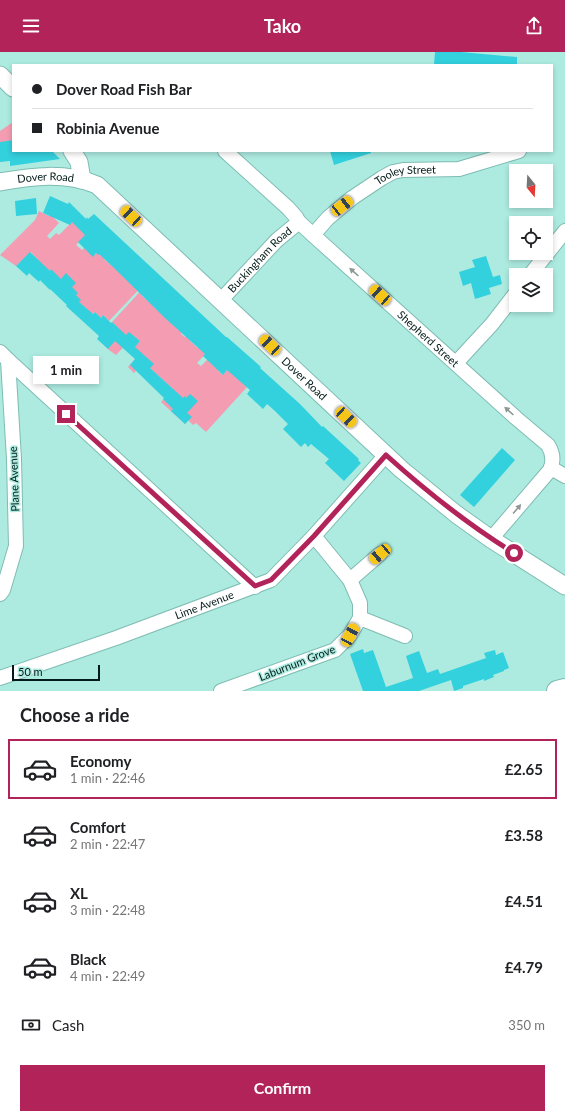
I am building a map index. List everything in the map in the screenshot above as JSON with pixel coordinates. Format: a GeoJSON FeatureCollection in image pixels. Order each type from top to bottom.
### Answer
{"type":"FeatureCollection","features":[{"type":"Feature","properties":{"kind":"main road"},"geometry":{"type":"LineString","coordinates":[[557,691],[565,690]]}},
{"type":"Feature","properties":{"kind":"street"},"geometry":{"type":"LineString","coordinates":[[0,75],[12,87]]}},
{"type":"Feature","properties":{"kind":"street"},"geometry":{"type":"LineString","coordinates":[[73,152],[79,162],[82,180]]}},
{"type":"Feature","properties":{"kind":"street","name":"Shepherd Street"},"geometry":{"type":"LineString","coordinates":[[226,152],[288,208],[299,222],[313,235],[548,445],[553,455],[551,468]]}},
{"type":"Feature","properties":{"kind":"street","name":"Tooley Street"},"geometry":{"type":"LineString","coordinates":[[313,235],[328,218],[347,202],[393,172],[403,170],[459,168],[514,152]]}},
{"type":"Feature","properties":{"kind":"street","name":"Dover Road"},"geometry":{"type":"LineString","coordinates":[[0,182],[39,177],[61,177],[82,180],[97,185],[386,455],[437,499],[491,539],[565,586]]}},
{"type":"Feature","properties":{"kind":"street","name":"Buckingham Road"},"geometry":{"type":"LineString","coordinates":[[221,300],[277,240],[299,222]]}},
{"type":"Feature","properties":{"kind":"street"},"geometry":{"type":"LineString","coordinates":[[536,268],[565,231]]}},
{"type":"Feature","properties":{"kind":"street"},"geometry":{"type":"LineString","coordinates":[[456,364],[509,303]]}},
{"type":"Feature","properties":{"kind":"street"},"geometry":{"type":"LineString","coordinates":[[4,356],[255,586]]}},
{"type":"Feature","properties":{"kind":"street","name":"Plane Avenue"},"geometry":{"type":"LineString","coordinates":[[0,594],[4,590],[16,546],[14,459],[4,356]]}},
{"type":"Feature","properties":{"kind":"street","name":"Lime Avenue"},"geometry":{"type":"LineString","coordinates":[[0,678],[116,638],[271,580],[314,536],[386,455]]}},
{"type":"Feature","properties":{"kind":"street"},"geometry":{"type":"LineString","coordinates":[[491,539],[551,468],[565,476]]}},
{"type":"Feature","properties":{"kind":"street"},"geometry":{"type":"LineString","coordinates":[[314,536],[350,580],[360,603],[360,618],[405,636]]}},
{"type":"Feature","properties":{"kind":"street"},"geometry":{"type":"LineString","coordinates":[[350,580],[380,554]]}},
{"type":"Feature","properties":{"kind":"street","name":"Laburnum Grove"},"geometry":{"type":"LineString","coordinates":[[221,691],[335,650],[350,635],[360,618]]}},
{"type":"Feature","properties":{"kind":"shaded area"},"geometry":{"type":"Polygon","coordinates":[[[12,123],[12,141],[0,147],[0,131],[12,123]]]}},
{"type":"Feature","properties":{"kind":"shaded area"},"geometry":{"type":"Polygon","coordinates":[[[39,211],[49,216],[51,215],[59,223],[47,236],[50,239],[56,233],[59,235],[79,215],[90,231],[76,245],[82,250],[87,245],[93,256],[106,246],[104,259],[112,266],[119,258],[145,283],[109,321],[103,315],[101,318],[95,312],[92,314],[80,303],[72,311],[67,305],[51,270],[49,271],[34,268],[40,262],[31,252],[16,266],[0,255],[35,220],[39,211]]]}},
{"type":"Feature","properties":{"kind":"shaded area"},"geometry":{"type":"Polygon","coordinates":[[[147,284],[150,286],[141,295],[149,302],[158,293],[154,307],[182,332],[181,334],[185,337],[194,328],[194,337],[190,341],[198,348],[201,345],[208,351],[197,363],[201,366],[213,354],[224,364],[218,371],[223,375],[229,368],[247,387],[206,432],[196,423],[193,425],[188,420],[185,424],[161,402],[173,389],[150,368],[147,358],[134,373],[128,367],[136,358],[130,352],[140,341],[134,336],[116,355],[103,344],[118,328],[112,322],[147,284]]]}},
{"type":"Feature","properties":{"kind":"building"},"geometry":{"type":"Polygon","coordinates":[[[435,52],[461,52],[517,57],[517,64],[434,64],[435,52]]]}},
{"type":"Feature","properties":{"kind":"building"},"geometry":{"type":"Polygon","coordinates":[[[12,140],[12,152],[53,152],[60,159],[10,166],[10,161],[0,162],[0,142],[12,140]]]}},
{"type":"Feature","properties":{"kind":"building"},"geometry":{"type":"Polygon","coordinates":[[[330,152],[371,152],[371,153],[334,165],[330,152]]]}},
{"type":"Feature","properties":{"kind":"building"},"geometry":{"type":"Polygon","coordinates":[[[50,196],[68,204],[69,202],[86,219],[94,214],[226,337],[261,367],[260,368],[300,404],[322,427],[323,426],[359,459],[358,460],[361,463],[344,481],[325,463],[329,459],[311,444],[308,447],[305,443],[301,447],[283,429],[288,424],[275,411],[267,404],[263,409],[247,394],[250,390],[227,370],[223,375],[203,356],[205,354],[165,318],[99,254],[98,255],[96,253],[93,257],[78,242],[85,235],[72,222],[70,225],[43,213],[50,196]]]}},
{"type":"Feature","properties":{"kind":"building"},"geometry":{"type":"Polygon","coordinates":[[[36,198],[37,214],[16,216],[15,201],[36,198]]]}},
{"type":"Feature","properties":{"kind":"building"},"geometry":{"type":"Polygon","coordinates":[[[30,252],[61,279],[66,273],[76,283],[72,287],[78,293],[76,295],[81,300],[79,302],[93,314],[95,312],[101,318],[103,315],[126,335],[129,332],[140,341],[135,347],[154,364],[150,368],[183,398],[185,396],[186,398],[190,394],[198,401],[187,413],[192,417],[185,424],[171,411],[173,409],[163,399],[164,398],[130,365],[135,359],[115,341],[108,349],[97,339],[99,336],[50,289],[29,273],[27,276],[16,266],[30,252]]]}},
{"type":"Feature","properties":{"kind":"building"},"geometry":{"type":"Polygon","coordinates":[[[486,256],[493,277],[500,275],[502,284],[489,288],[491,294],[475,299],[471,283],[463,286],[459,272],[475,267],[472,260],[486,256]]]}},
{"type":"Feature","properties":{"kind":"building"},"geometry":{"type":"Polygon","coordinates":[[[502,448],[515,460],[474,507],[460,495],[502,448]]]}},
{"type":"Feature","properties":{"kind":"building"},"geometry":{"type":"Polygon","coordinates":[[[363,649],[364,653],[373,650],[386,687],[413,678],[406,656],[419,651],[427,673],[438,669],[440,674],[486,658],[484,653],[495,650],[496,655],[503,652],[509,668],[493,675],[494,677],[463,686],[463,688],[454,691],[451,680],[419,691],[363,691],[350,654],[363,649]]]}},
{"type":"Feature","properties":{"kind":"route"},"geometry":{"type":"LineString","coordinates":[[66,414],[255,586],[271,580],[314,536],[386,455],[422,487],[456,514],[491,539],[514,553]]}}]}
